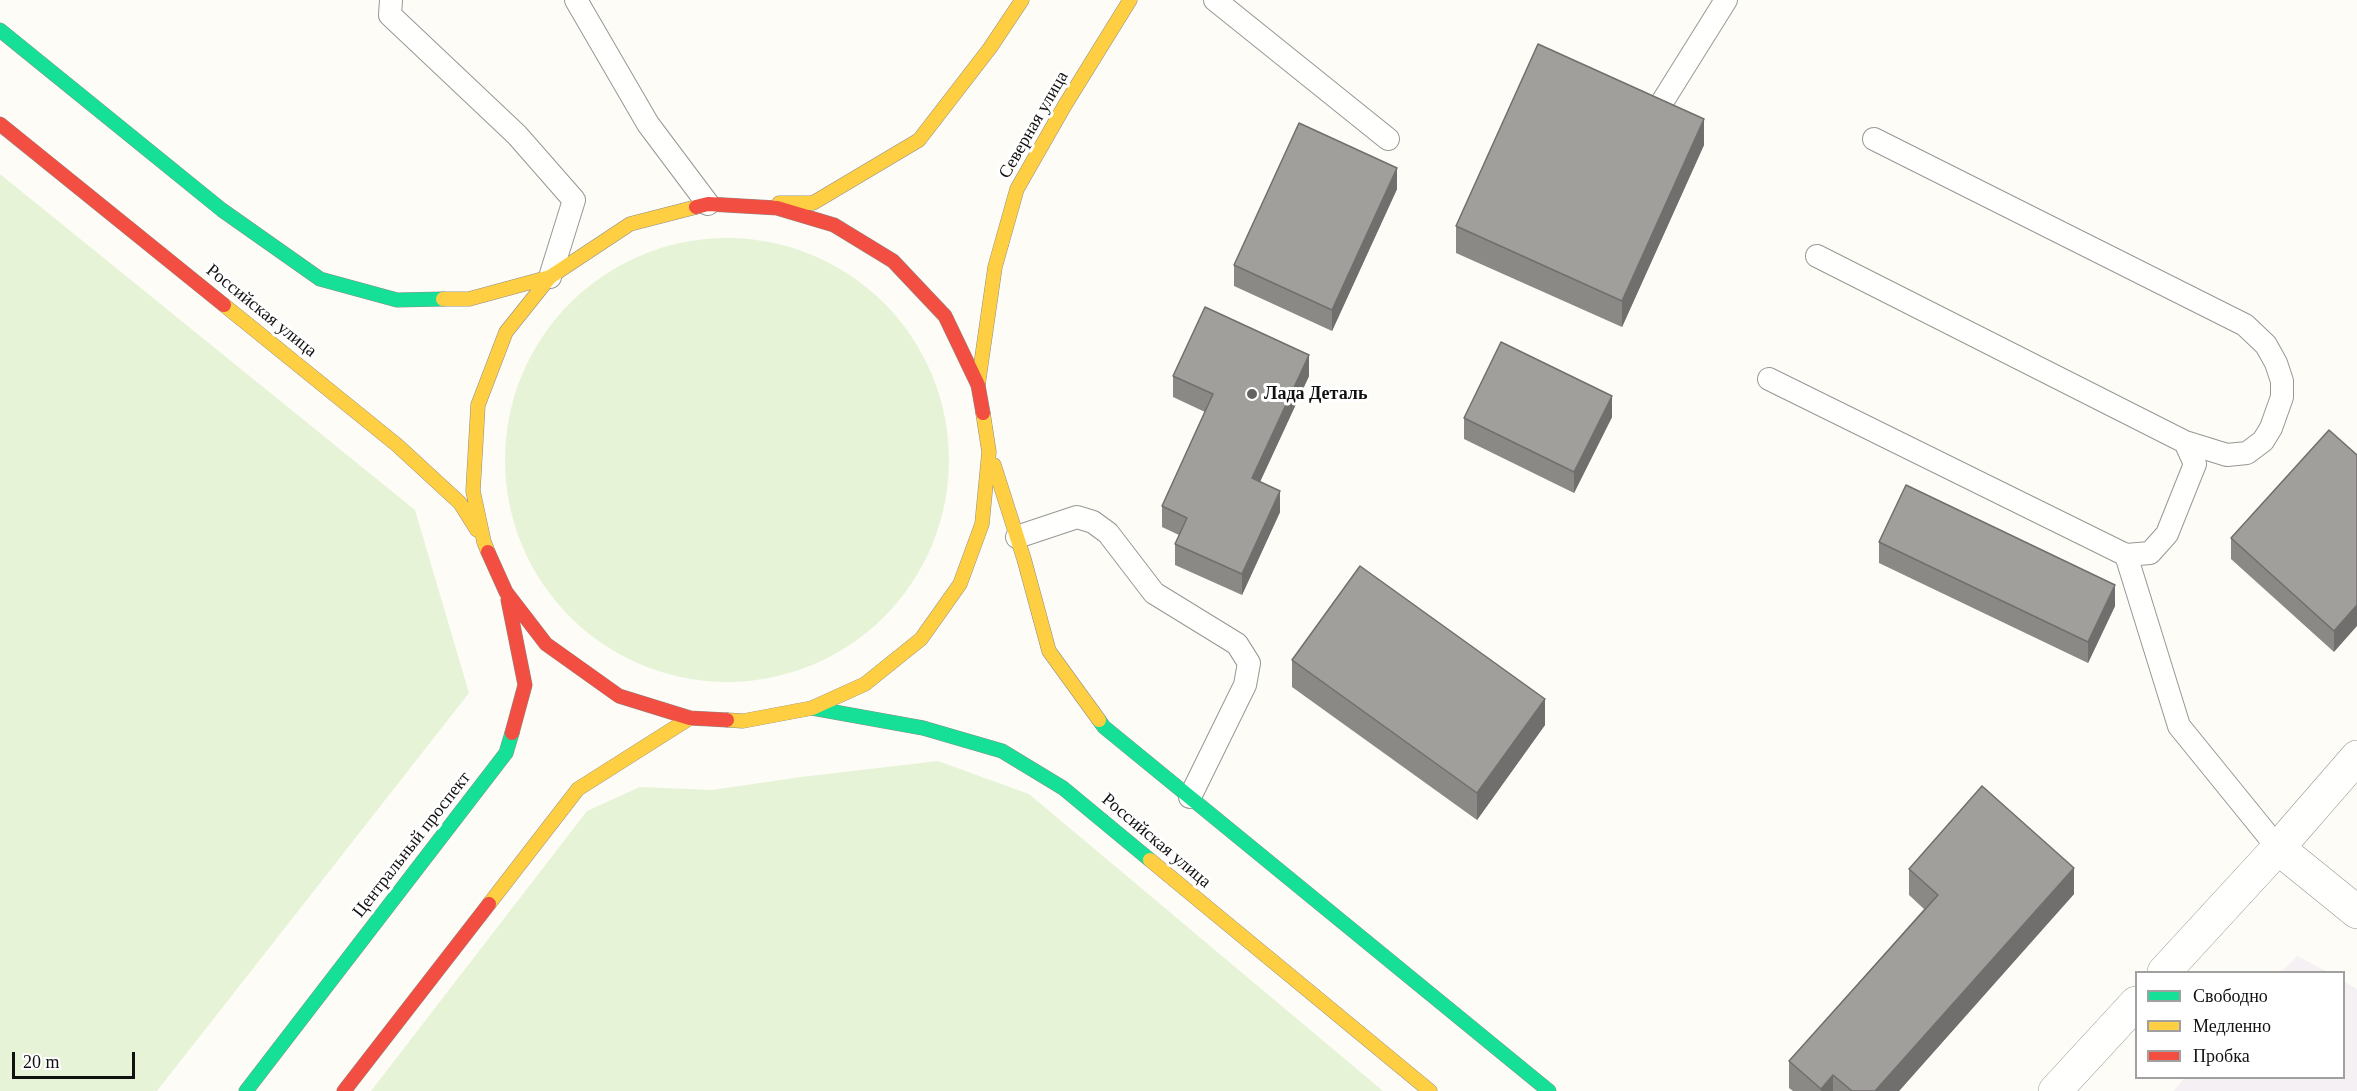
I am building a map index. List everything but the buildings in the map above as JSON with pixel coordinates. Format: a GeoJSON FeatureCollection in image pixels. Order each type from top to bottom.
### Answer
{"type":"FeatureCollection","features":[{"type":"Feature","properties":{"kind":"main road"},"geometry":{"type":"LineString","coordinates":[[989,452],[982,524],[960,584],[921,639],[865,684],[812,708],[743,721],[690,718],[619,696],[546,644],[506,592],[484,542],[473,491],[478,405],[506,332],[550,277],[630,224],[708,204],[813,203],[919,141],[990,48],[1022,0]]}},
{"type":"Feature","properties":{"kind":"main road","name":"Северная улица"},"geometry":{"type":"LineString","coordinates":[[978,385],[995,267],[1017,189],[1065,105],[1130,0]]}},
{"type":"Feature","properties":{"kind":"main road"},"geometry":{"type":"LineString","coordinates":[[0,30],[222,210],[320,279],[397,300],[448,300],[469,299],[550,277]]}},
{"type":"Feature","properties":{"kind":"main road","name":"Российская улица"},"geometry":{"type":"LineString","coordinates":[[0,124],[398,445],[460,502],[484,542]]}},
{"type":"Feature","properties":{"kind":"main road"},"geometry":{"type":"LineString","coordinates":[[708,204],[777,208],[834,225],[893,261],[945,316],[978,385],[989,452],[1017,537],[1049,651],[1104,727],[1548,1091]]}},
{"type":"Feature","properties":{"kind":"main road","name":"Центральный проспект"},"geometry":{"type":"LineString","coordinates":[[246,1091],[506,753],[525,684],[506,592]]}},
{"type":"Feature","properties":{"kind":"main road","name":"Российская улица"},"geometry":{"type":"LineString","coordinates":[[812,708],[923,728],[1002,751],[1063,788],[1430,1091]]}},
{"type":"Feature","properties":{"kind":"main road"},"geometry":{"type":"LineString","coordinates":[[344,1091],[578,789],[690,718]]}},
{"type":"Feature","properties":{"kind":"street"},"geometry":{"type":"LineString","coordinates":[[2165,971],[2278,848],[2357,757]]}},
{"type":"Feature","properties":{"kind":"street"},"geometry":{"type":"LineString","coordinates":[[2278,848],[2357,912]]}},
{"type":"Feature","properties":{"kind":"street"},"geometry":{"type":"LineString","coordinates":[[2055,1091],[2135,1004]]}},
{"type":"Feature","properties":{"kind":"lane"},"geometry":{"type":"LineString","coordinates":[[391,0],[390,15],[517,135],[574,200],[550,277]]}},
{"type":"Feature","properties":{"kind":"lane"},"geometry":{"type":"LineString","coordinates":[[576,0],[648,124],[708,204]]}},
{"type":"Feature","properties":{"kind":"lane"},"geometry":{"type":"LineString","coordinates":[[1215,0],[1388,139]]}},
{"type":"Feature","properties":{"kind":"lane"},"geometry":{"type":"LineString","coordinates":[[1661,104],[1726,0]]}},
{"type":"Feature","properties":{"kind":"lane"},"geometry":{"type":"LineString","coordinates":[[1817,256],[2185,442],[2228,455],[2247,453],[2263,441],[2271,428],[2282,397],[2282,381],[2276,363],[2266,345],[2245,325],[1874,139]]}},
{"type":"Feature","properties":{"kind":"lane"},"geometry":{"type":"LineString","coordinates":[[1769,379],[2126,555],[2150,553],[2167,534],[2195,464],[2185,442]]}},
{"type":"Feature","properties":{"kind":"lane"},"geometry":{"type":"LineString","coordinates":[[1017,537],[1077,518],[1093,522],[1108,533],[1154,592],[1237,644],[1249,663],[1245,685],[1190,797]]}},
{"type":"Feature","properties":{"kind":"lane"},"geometry":{"type":"LineString","coordinates":[[2126,555],[2179,726],[2278,848]]}},
{"type":"Feature","properties":{"kind":"shaded area"},"geometry":{"type":"Polygon","coordinates":[[[2297,956],[2326,971],[2282,971],[2297,956]]]}},
{"type":"Feature","properties":{"kind":"shaded area"},"geometry":{"type":"Polygon","coordinates":[[[2345,982],[2357,989],[2357,1091],[2173,1091],[2184,1079],[2345,1079],[2345,982]]]}},
{"type":"Feature","properties":{"kind":"green space"},"geometry":{"type":"Polygon","coordinates":[[[0,174],[415,510],[469,693],[157,1091],[0,1091],[0,174]]]}},
{"type":"Feature","properties":{"kind":"green space"},"geometry":{"type":"Polygon","coordinates":[[[727,238],[770,242],[812,255],[850,275],[884,303],[912,337],[932,375],[945,417],[949,460],[945,503],[932,545],[912,583],[884,617],[850,645],[812,665],[770,678],[727,682],[684,678],[642,665],[604,645],[570,617],[542,583],[522,545],[509,503],[505,460],[509,417],[522,375],[542,337],[570,303],[604,275],[642,255],[684,242],[727,238]]]}},
{"type":"Feature","properties":{"kind":"green space"},"geometry":{"type":"Polygon","coordinates":[[[938,761],[1029,794],[1383,1091],[371,1091],[587,811],[640,787],[712,790],[938,761]]]}},
{"type":"Feature","properties":{"kind":"traffic: fast"},"geometry":{"type":"LineString","coordinates":[[0,30],[222,210],[320,279],[397,300],[443,299]]}},
{"type":"Feature","properties":{"kind":"traffic: fast"},"geometry":{"type":"LineString","coordinates":[[812,708],[923,728],[1002,751],[1063,788],[1150,860]]}},
{"type":"Feature","properties":{"kind":"traffic: fast"},"geometry":{"type":"LineString","coordinates":[[1099,720],[1104,727],[1549,1091]]}},
{"type":"Feature","properties":{"kind":"traffic: fast"},"geometry":{"type":"LineString","coordinates":[[246,1091],[506,753],[512,733]]}},
{"type":"Feature","properties":{"kind":"traffic: slow"},"geometry":{"type":"LineString","coordinates":[[779,203],[813,203],[919,140],[990,48],[1022,0]]}},
{"type":"Feature","properties":{"kind":"traffic: slow"},"geometry":{"type":"LineString","coordinates":[[978,385],[995,267],[1017,189],[1065,105],[1130,0]]}},
{"type":"Feature","properties":{"kind":"traffic: slow"},"geometry":{"type":"LineString","coordinates":[[443,299],[469,299],[550,277],[630,224],[696,207]]}},
{"type":"Feature","properties":{"kind":"traffic: slow"},"geometry":{"type":"LineString","coordinates":[[488,552],[473,491],[478,405],[506,332],[550,277]]}},
{"type":"Feature","properties":{"kind":"traffic: slow"},"geometry":{"type":"LineString","coordinates":[[224,305],[397,445],[460,503],[477,530]]}},
{"type":"Feature","properties":{"kind":"traffic: slow"},"geometry":{"type":"LineString","coordinates":[[727,720],[743,721],[812,708],[865,684],[921,639],[960,584],[982,524],[989,452],[983,413]]}},
{"type":"Feature","properties":{"kind":"traffic: slow"},"geometry":{"type":"LineString","coordinates":[[994,465],[1024,559],[1049,651],[1099,720]]}},
{"type":"Feature","properties":{"kind":"traffic: slow"},"geometry":{"type":"LineString","coordinates":[[489,904],[578,789],[690,718]]}},
{"type":"Feature","properties":{"kind":"traffic: slow"},"geometry":{"type":"LineString","coordinates":[[1150,860],[1430,1091]]}},
{"type":"Feature","properties":{"kind":"traffic: jam"},"geometry":{"type":"LineString","coordinates":[[0,124],[224,305]]}},
{"type":"Feature","properties":{"kind":"traffic: jam"},"geometry":{"type":"LineString","coordinates":[[696,207],[708,204],[777,208],[834,225],[893,261],[945,316],[978,385],[983,413]]}},
{"type":"Feature","properties":{"kind":"traffic: jam"},"geometry":{"type":"LineString","coordinates":[[488,552],[506,592],[546,644],[619,696],[690,718],[727,720]]}},
{"type":"Feature","properties":{"kind":"traffic: jam"},"geometry":{"type":"LineString","coordinates":[[508,600],[525,685],[512,733]]}},
{"type":"Feature","properties":{"kind":"traffic: jam"},"geometry":{"type":"LineString","coordinates":[[344,1091],[489,904]]}},
{"type":"Feature","properties":{"kind":"place","name":"Лада Деталь"},"geometry":{"type":"Point","coordinates":[1252,394]}}]}
